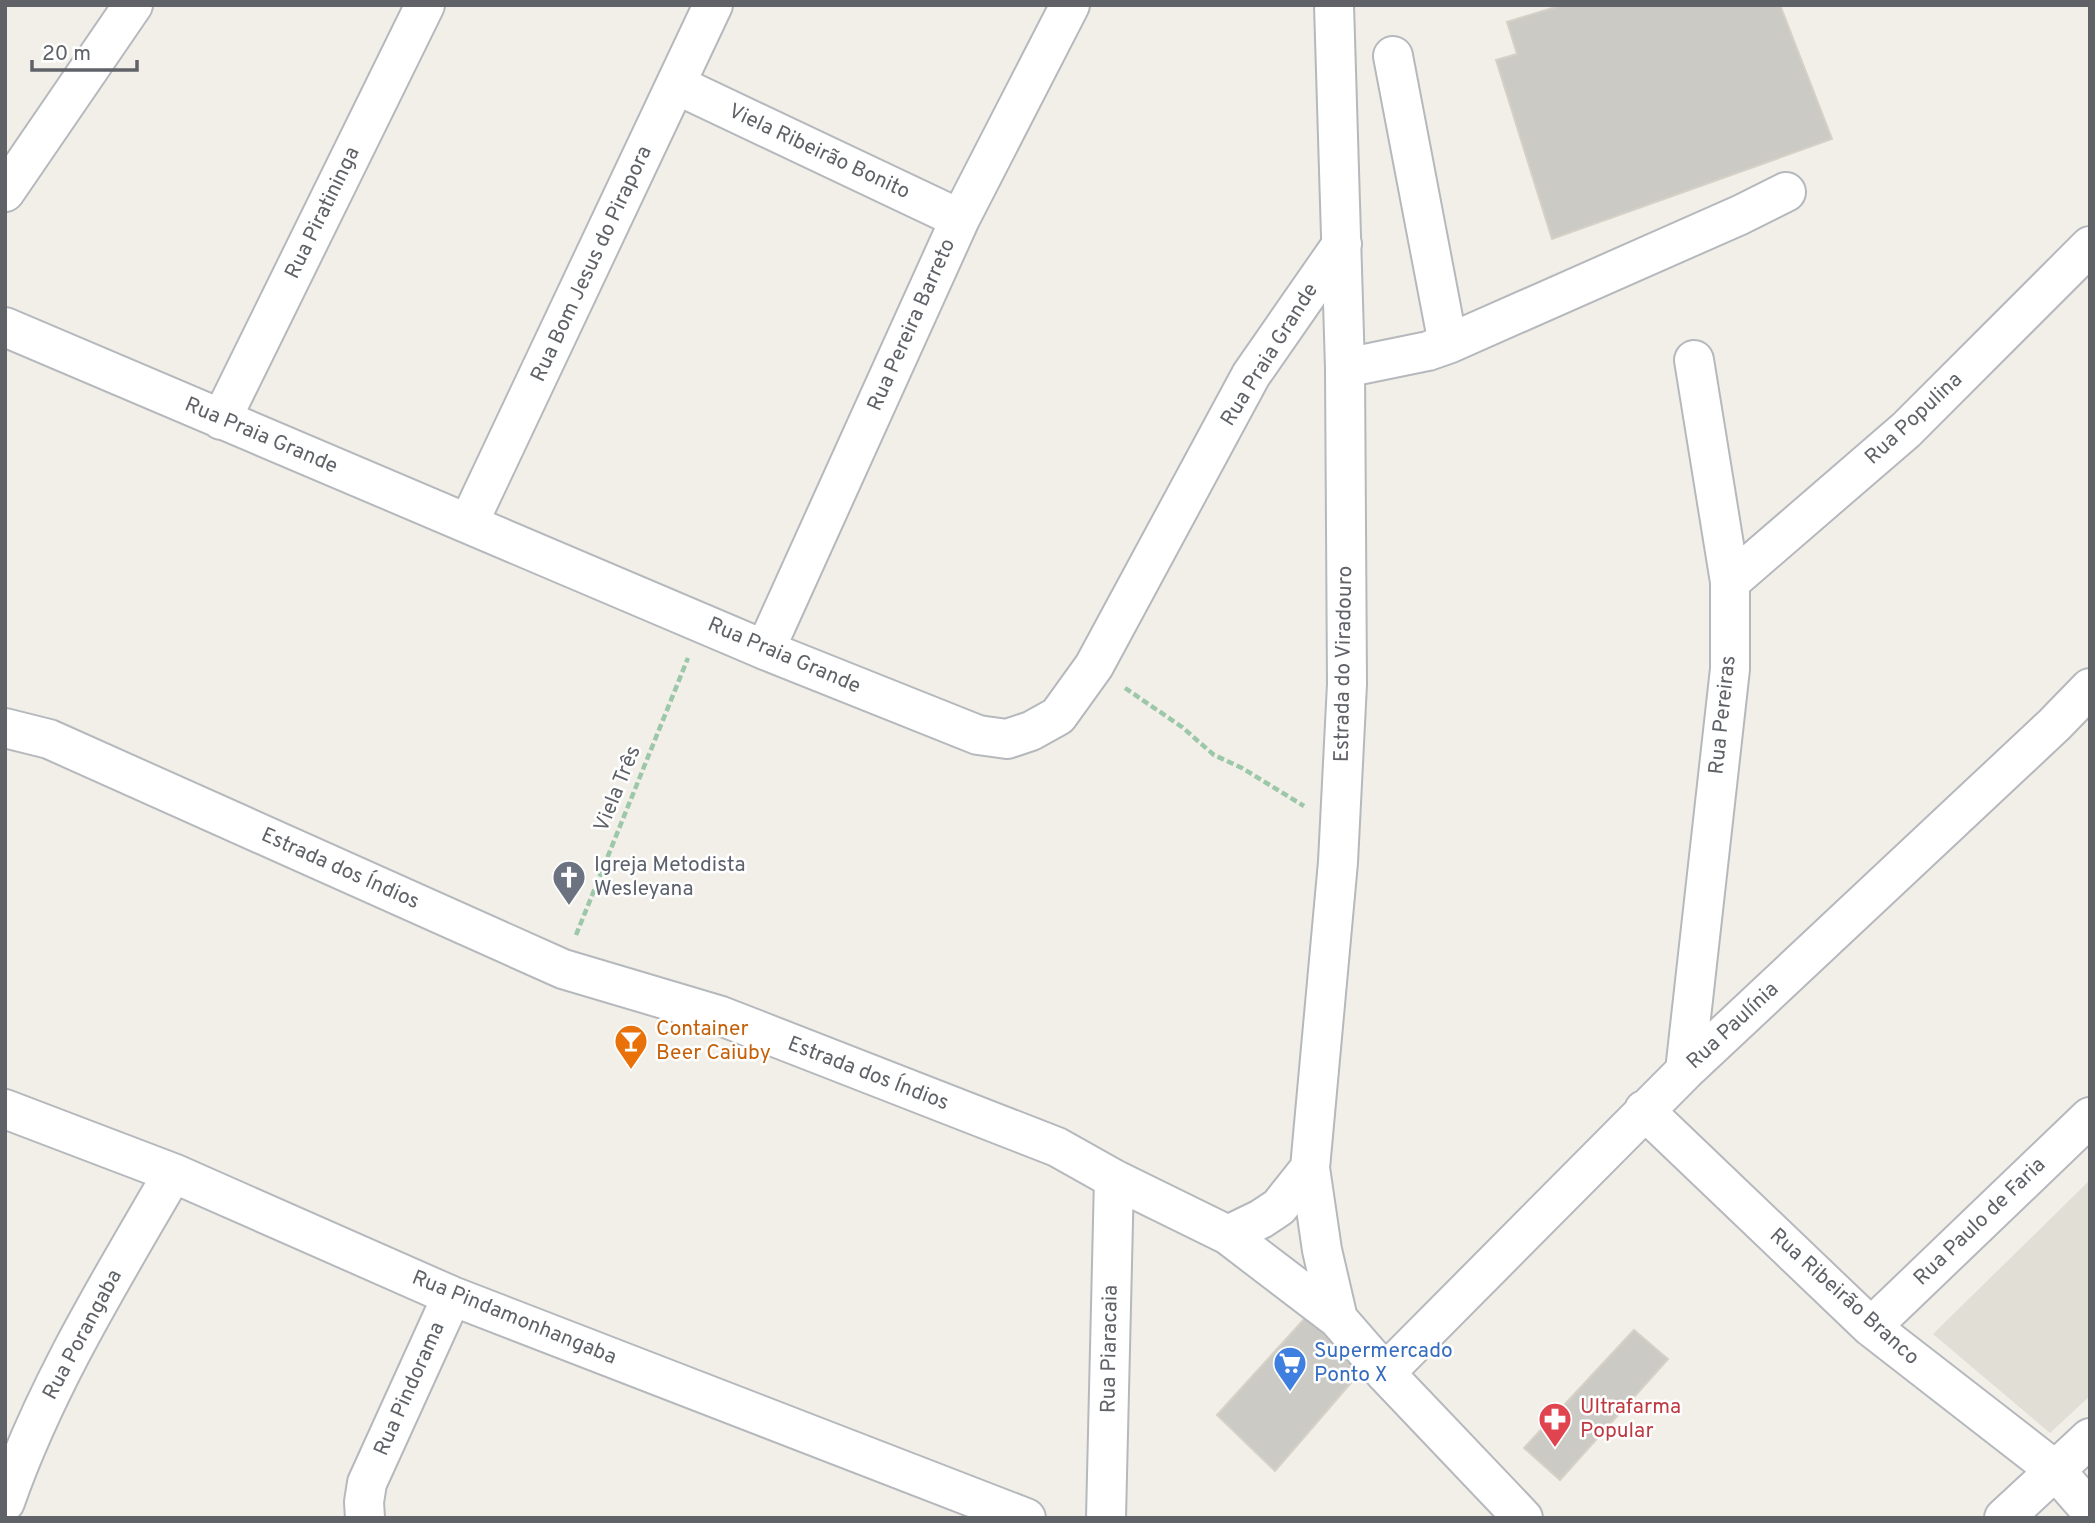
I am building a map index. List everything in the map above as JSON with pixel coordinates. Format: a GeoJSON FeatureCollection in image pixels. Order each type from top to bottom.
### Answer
{"type":"FeatureCollection","features":[{"type":"Feature","properties":{"kind":"street"},"geometry":{"type":"LineString","coordinates":[[5,191],[133,5]]}},
{"type":"Feature","properties":{"kind":"street","name":"Rua Piratininga"},"geometry":{"type":"LineString","coordinates":[[221,420],[425,5]]}},
{"type":"Feature","properties":{"kind":"street","name":"Rua Bom Jesus do Pirapora"},"geometry":{"type":"LineString","coordinates":[[469,522],[713,5]]}},
{"type":"Feature","properties":{"kind":"street","name":"Rua Pereira Barreto"},"geometry":{"type":"LineString","coordinates":[[765,650],[960,219],[1070,5]]}},
{"type":"Feature","properties":{"kind":"street","name":"Estrada do Viradouro"},"geometry":{"type":"LineString","coordinates":[[1334,5],[1345,368],[1347,684],[1340,828],[1310,1168],[1322,1250],[1338,1319]]}},
{"type":"Feature","properties":{"kind":"street"},"geometry":{"type":"LineString","coordinates":[[1393,56],[1448,344]]}},
{"type":"Feature","properties":{"kind":"street","name":"Viela Ribeirão Bonito"},"geometry":{"type":"LineString","coordinates":[[677,85],[960,219]]}},
{"type":"Feature","properties":{"kind":"street"},"geometry":{"type":"LineString","coordinates":[[1345,368],[1428,351],[1448,344],[1740,215],[1786,192]]}},
{"type":"Feature","properties":{"kind":"street","name":"Rua Praia Grande"},"geometry":{"type":"LineString","coordinates":[[5,327],[765,650],[978,735],[1007,739],[1031,731],[1058,716],[1094,666],[1251,375],[1342,244]]}},
{"type":"Feature","properties":{"kind":"street","name":"Rua Populina"},"geometry":{"type":"LineString","coordinates":[[1730,582],[1906,430],[2090,246]]}},
{"type":"Feature","properties":{"kind":"street","name":"Rua Pereiras"},"geometry":{"type":"LineString","coordinates":[[1685,1071],[1730,669],[1730,582],[1694,360]]}},
{"type":"Feature","properties":{"kind":"street","name":"Rua Paulínia"},"geometry":{"type":"LineString","coordinates":[[1385,1373],[1644,1110],[2054,725],[2090,688]]}},
{"type":"Feature","properties":{"kind":"street","name":"Estrada dos Índios"},"geometry":{"type":"LineString","coordinates":[[6,729],[49,739],[563,969],[721,1016],[1057,1147],[1114,1180],[1228,1235],[1338,1319],[1385,1373],[1523,1518]]}},
{"type":"Feature","properties":{"kind":"street","name":"Rua Pindamonhangaba"},"geometry":{"type":"LineString","coordinates":[[5,1109],[173,1173],[452,1296],[1026,1518]]}},
{"type":"Feature","properties":{"kind":"street","name":"Rua Ribeirão Branco"},"geometry":{"type":"LineString","coordinates":[[1644,1110],[1871,1327],[2054,1470],[2090,1510]]}},
{"type":"Feature","properties":{"kind":"street","name":"Rua Paulo de Faria"},"geometry":{"type":"LineString","coordinates":[[1871,1327],[2090,1117]]}},
{"type":"Feature","properties":{"kind":"street"},"geometry":{"type":"LineString","coordinates":[[1228,1235],[1279,1207],[1310,1168]]}},
{"type":"Feature","properties":{"kind":"street","name":"Rua Porangaba"},"geometry":{"type":"LineString","coordinates":[[5,1502],[70,1352],[173,1173]]}},
{"type":"Feature","properties":{"kind":"street","name":"Rua Piaracaia"},"geometry":{"type":"LineString","coordinates":[[1106,1518],[1114,1180]]}},
{"type":"Feature","properties":{"kind":"street","name":"Rua Pindorama"},"geometry":{"type":"LineString","coordinates":[[366,1500],[452,1296]]}},
{"type":"Feature","properties":{"kind":"street"},"geometry":{"type":"LineString","coordinates":[[2004,1518],[2090,1438]]}},
{"type":"Feature","properties":{"kind":"path","name":"Viela Três"},"geometry":{"type":"LineString","coordinates":[[563,969],[702,621]]}},
{"type":"Feature","properties":{"kind":"path"},"geometry":{"type":"LineString","coordinates":[[1094,666],[1182,727],[1214,755],[1242,768],[1340,828]]}},
{"type":"Feature","properties":{"kind":"shaded area"},"geometry":{"type":"Polygon","coordinates":[[[2090,1180],[2090,1396],[2050,1433],[1933,1334],[2090,1180]]]}},
{"type":"Feature","properties":{"kind":"building"},"geometry":{"type":"Polygon","coordinates":[[[1562,5],[1780,5],[1832,139],[1552,239],[1496,60],[1517,54],[1507,22],[1562,5]]]}},
{"type":"Feature","properties":{"kind":"building","name":"Supermercado Ponto X"},"geometry":{"type":"Polygon","coordinates":[[[1306,1317],[1362,1370],[1275,1471],[1217,1415],[1306,1317]]]}},
{"type":"Feature","properties":{"kind":"building"},"geometry":{"type":"Polygon","coordinates":[[[1634,1330],[1668,1359],[1560,1480],[1524,1448],[1634,1330]]]}},
{"type":"Feature","properties":{"kind":"place","name":"Igreja Metodista Wesleyana"},"geometry":{"type":"Point","coordinates":[569,907]}},
{"type":"Feature","properties":{"kind":"place","name":"Container Beer Caiuby"},"geometry":{"type":"Point","coordinates":[631,1071]}},
{"type":"Feature","properties":{"kind":"place","name":"Supermercado Ponto X"},"geometry":{"type":"Point","coordinates":[1290,1393]}},
{"type":"Feature","properties":{"kind":"place","name":"Ultrafarma Popular"},"geometry":{"type":"Point","coordinates":[1555,1449]}}]}
